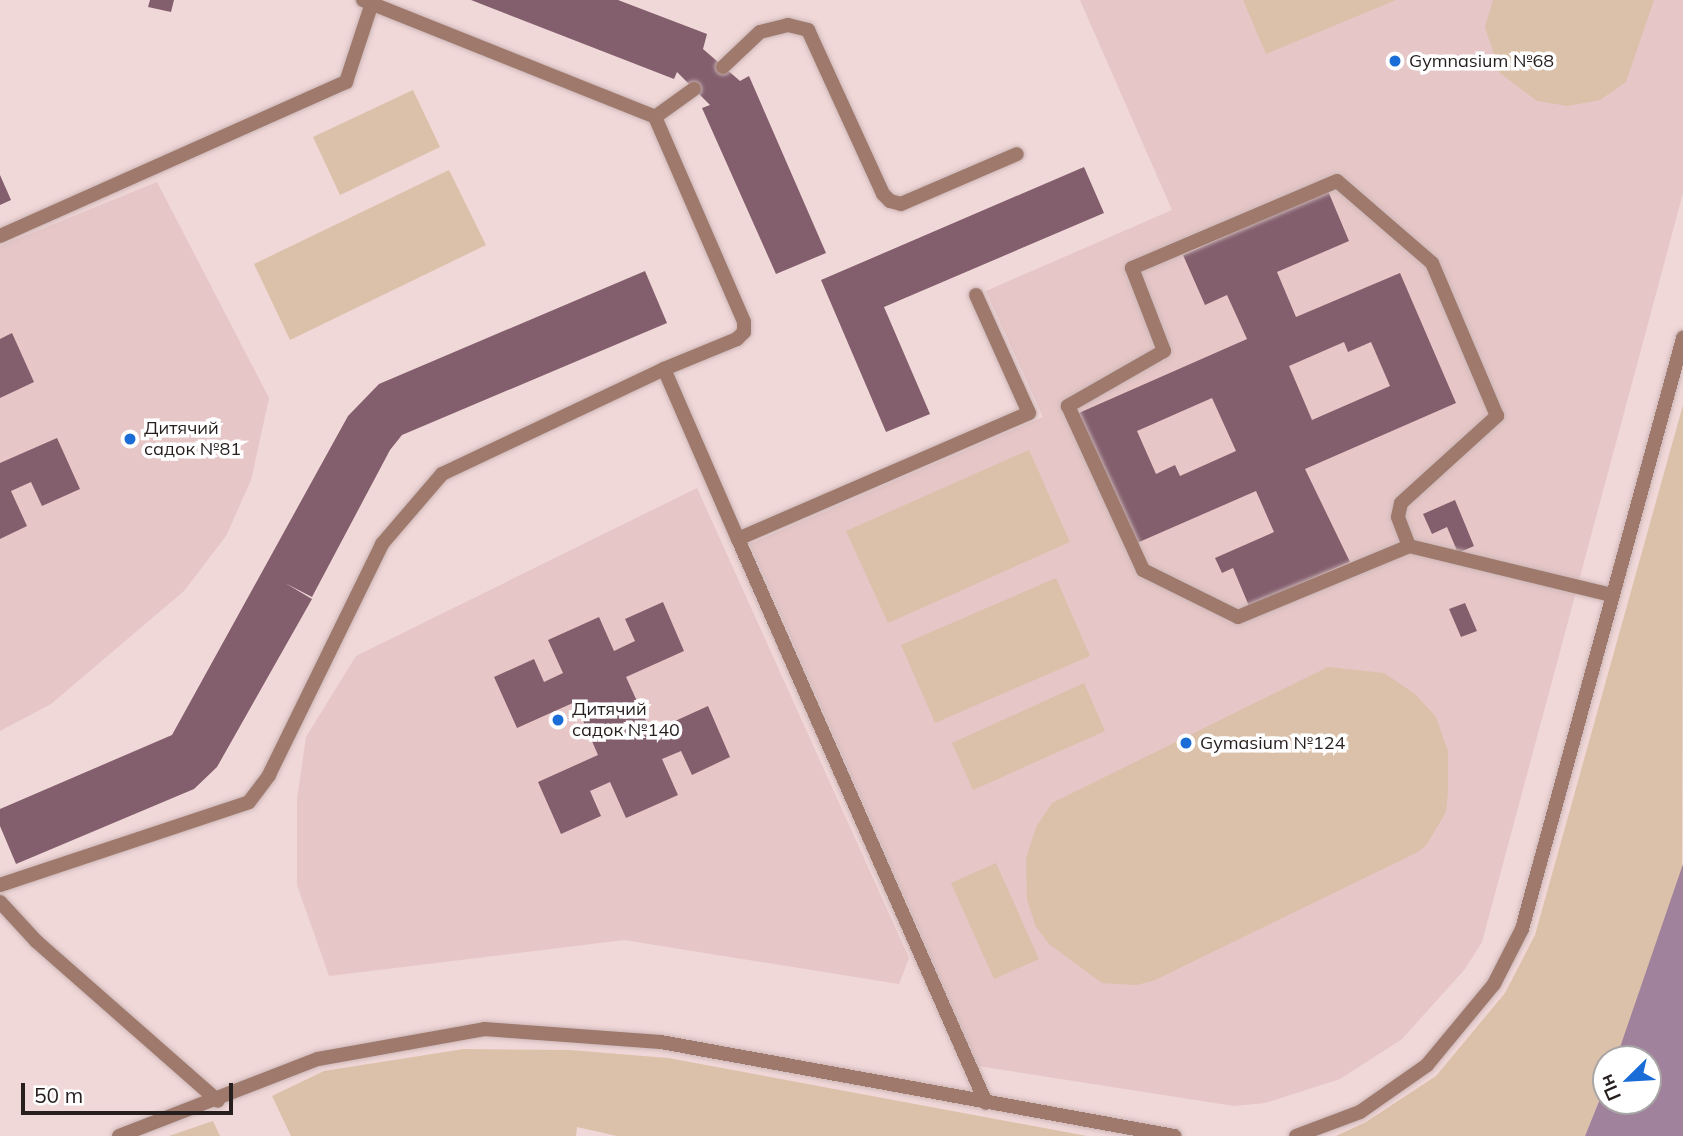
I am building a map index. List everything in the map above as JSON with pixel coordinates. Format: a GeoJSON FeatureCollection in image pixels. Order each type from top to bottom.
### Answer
{"type":"FeatureCollection","features":[{"type":"Feature","properties":{"kind":"street"},"geometry":{"type":"LineString","coordinates":[[0,236],[346,82],[367,2],[655,117],[744,322],[744,332],[737,339],[664,369],[442,474],[382,544],[269,775],[249,802],[0,885]]}},
{"type":"Feature","properties":{"kind":"street"},"geometry":{"type":"LineString","coordinates":[[723,66],[761,32],[788,25],[808,30],[890,201],[901,204],[1017,154]]}},
{"type":"Feature","properties":{"kind":"street"},"geometry":{"type":"LineString","coordinates":[[655,117],[694,89]]}},
{"type":"Feature","properties":{"kind":"street"},"geometry":{"type":"LineString","coordinates":[[1409,547],[1398,517],[1401,503],[1497,416],[1432,263],[1337,181],[1132,268],[1164,351],[1068,406],[1138,565],[1227,615],[1245,617],[1409,547],[1612,595]]}},
{"type":"Feature","properties":{"kind":"street"},"geometry":{"type":"LineString","coordinates":[[738,539],[1029,413],[976,295]]}},
{"type":"Feature","properties":{"kind":"street"},"geometry":{"type":"LineString","coordinates":[[1296,1136],[1360,1112],[1427,1065],[1494,984],[1522,929],[1683,338]]}},
{"type":"Feature","properties":{"kind":"street"},"geometry":{"type":"LineString","coordinates":[[664,369],[986,1103]]}},
{"type":"Feature","properties":{"kind":"street"},"geometry":{"type":"LineString","coordinates":[[0,902],[36,941],[218,1101]]}},
{"type":"Feature","properties":{"kind":"street"},"geometry":{"type":"LineString","coordinates":[[119,1136],[218,1101],[317,1059],[484,1029],[660,1042],[1174,1136]]}},
{"type":"Feature","properties":{"kind":"shaded area","name":"Gymasium №124"},"geometry":{"type":"Polygon","coordinates":[[[1080,0],[1683,0],[1683,193],[1482,942],[1465,969],[1402,1039],[1340,1079],[1265,1103],[1234,1106],[978,1066],[750,544],[1043,417],[986,291],[1172,210],[1080,0]]]}},
{"type":"Feature","properties":{"kind":"shaded area"},"geometry":{"type":"Polygon","coordinates":[[[1243,0],[1396,0],[1266,54],[1243,0]]]}},
{"type":"Feature","properties":{"kind":"shaded area"},"geometry":{"type":"Polygon","coordinates":[[[1493,0],[1654,0],[1626,82],[1600,100],[1568,106],[1537,101],[1500,73],[1485,27],[1493,0]]]}},
{"type":"Feature","properties":{"kind":"shaded area"},"geometry":{"type":"Polygon","coordinates":[[[413,90],[440,147],[340,195],[313,137],[413,90]]]}},
{"type":"Feature","properties":{"kind":"shaded area"},"geometry":{"type":"Polygon","coordinates":[[[449,170],[486,245],[290,340],[254,264],[449,170]]]}},
{"type":"Feature","properties":{"kind":"shaded area","name":"Дитячий садок №81"},"geometry":{"type":"Polygon","coordinates":[[[157,182],[269,398],[251,480],[226,536],[184,591],[51,704],[0,731],[0,246],[157,182]]]}},
{"type":"Feature","properties":{"kind":"shaded area"},"geometry":{"type":"Polygon","coordinates":[[[1683,405],[1682,870],[1622,1045],[1592,1045],[1593,1115],[1585,1136],[1336,1136],[1366,1122],[1436,1076],[1505,993],[1535,935],[1683,405]]]}},
{"type":"Feature","properties":{"kind":"shaded area"},"geometry":{"type":"Polygon","coordinates":[[[1029,450],[1070,542],[888,623],[846,531],[1029,450]]]}},
{"type":"Feature","properties":{"kind":"shaded area","name":"Дитячий садок №140"},"geometry":{"type":"Polygon","coordinates":[[[697,488],[909,958],[899,984],[624,940],[329,976],[297,885],[297,799],[306,737],[356,656],[697,488]]]}},
{"type":"Feature","properties":{"kind":"shaded area"},"geometry":{"type":"Polygon","coordinates":[[[1056,578],[1090,656],[935,723],[901,645],[1056,578]]]}},
{"type":"Feature","properties":{"kind":"shaded area"},"geometry":{"type":"Polygon","coordinates":[[[1328,667],[1384,673],[1415,694],[1436,717],[1448,751],[1448,792],[1446,812],[1427,844],[1418,852],[1153,981],[1136,985],[1102,983],[1049,944],[1036,927],[1027,900],[1026,859],[1036,827],[1052,803],[1328,667]]]}},
{"type":"Feature","properties":{"kind":"shaded area"},"geometry":{"type":"Polygon","coordinates":[[[1084,683],[1105,731],[973,790],[952,743],[1084,683]]]}},
{"type":"Feature","properties":{"kind":"shaded area"},"geometry":{"type":"Polygon","coordinates":[[[996,863],[1039,959],[994,979],[951,883],[996,863]]]}},
{"type":"Feature","properties":{"kind":"shaded area"},"geometry":{"type":"Polygon","coordinates":[[[1683,864],[1683,1136],[1585,1136],[1593,1115],[1662,1115],[1662,1045],[1621,1045],[1683,864]]]}},
{"type":"Feature","properties":{"kind":"shaded area"},"geometry":{"type":"Polygon","coordinates":[[[464,1049],[570,1050],[668,1058],[1087,1136],[617,1136],[577,1127],[576,1136],[291,1136],[272,1096],[324,1071],[464,1049]]]}},
{"type":"Feature","properties":{"kind":"shaded area"},"geometry":{"type":"Polygon","coordinates":[[[213,1121],[220,1136],[169,1136],[213,1121]]]}},
{"type":"Feature","properties":{"kind":"building"},"geometry":{"type":"Polygon","coordinates":[[[150,0],[174,0],[171,12],[148,7],[150,0]]]}},
{"type":"Feature","properties":{"kind":"building"},"geometry":{"type":"Polygon","coordinates":[[[471,0],[618,0],[707,34],[703,49],[740,81],[749,76],[826,253],[776,274],[702,108],[710,105],[677,72],[674,79],[471,0]]]}},
{"type":"Feature","properties":{"kind":"building"},"geometry":{"type":"Polygon","coordinates":[[[1084,167],[1104,213],[884,307],[930,414],[886,432],[821,280],[1084,167]]]}},
{"type":"Feature","properties":{"kind":"building"},"geometry":{"type":"Polygon","coordinates":[[[0,175],[11,200],[0,205],[0,175]]]}},
{"type":"Feature","properties":{"kind":"building"},"geometry":{"type":"Polygon","coordinates":[[[1328,191],[1349,241],[1277,272],[1296,317],[1400,273],[1456,403],[1305,469],[1350,562],[1249,606],[1233,568],[1222,573],[1215,558],[1274,532],[1256,491],[1130,546],[1072,416],[1247,339],[1227,295],[1205,305],[1183,255],[1328,191]],[[1344,342],[1289,366],[1312,420],[1390,386],[1371,342],[1348,352],[1344,342]],[[1212,398],[1137,431],[1156,474],[1175,465],[1180,476],[1236,451],[1212,398]]]}},
{"type":"Feature","properties":{"kind":"building"},"geometry":{"type":"Polygon","coordinates":[[[645,271],[667,323],[402,435],[390,450],[312,597],[285,583],[312,599],[217,767],[194,789],[16,864],[0,826],[0,809],[172,735],[348,416],[379,384],[645,271]]]}},
{"type":"Feature","properties":{"kind":"building"},"geometry":{"type":"Polygon","coordinates":[[[12,333],[34,382],[0,398],[0,339],[12,333]]]}},
{"type":"Feature","properties":{"kind":"building"},"geometry":{"type":"Polygon","coordinates":[[[57,438],[80,489],[42,506],[31,482],[11,491],[27,526],[0,539],[0,463],[57,438]]]}},
{"type":"Feature","properties":{"kind":"building"},"geometry":{"type":"Polygon","coordinates":[[[1455,500],[1474,546],[1458,553],[1447,527],[1432,534],[1423,514],[1455,500]]]}},
{"type":"Feature","properties":{"kind":"building"},"geometry":{"type":"Polygon","coordinates":[[[663,602],[684,651],[626,677],[651,732],[708,706],[730,757],[692,775],[681,751],[662,759],[678,795],[626,818],[610,782],[590,791],[601,816],[561,834],[538,782],[598,755],[575,702],[517,728],[494,677],[534,659],[544,682],[563,673],[548,640],[599,617],[614,651],[635,641],[625,619],[663,602]]]}},
{"type":"Feature","properties":{"kind":"building"},"geometry":{"type":"Polygon","coordinates":[[[1465,603],[1477,631],[1461,637],[1449,609],[1465,603]]]}},
{"type":"Feature","properties":{"kind":"place","name":"Gymnasium №68"},"geometry":{"type":"Point","coordinates":[1395,61]}},
{"type":"Feature","properties":{"kind":"place","name":"Дитячий садок №81"},"geometry":{"type":"Point","coordinates":[130,439]}},
{"type":"Feature","properties":{"kind":"place","name":"Дитячий садок №140"},"geometry":{"type":"Point","coordinates":[558,720]}},
{"type":"Feature","properties":{"kind":"place","name":"Gymasium №124"},"geometry":{"type":"Point","coordinates":[1186,743]}}]}
